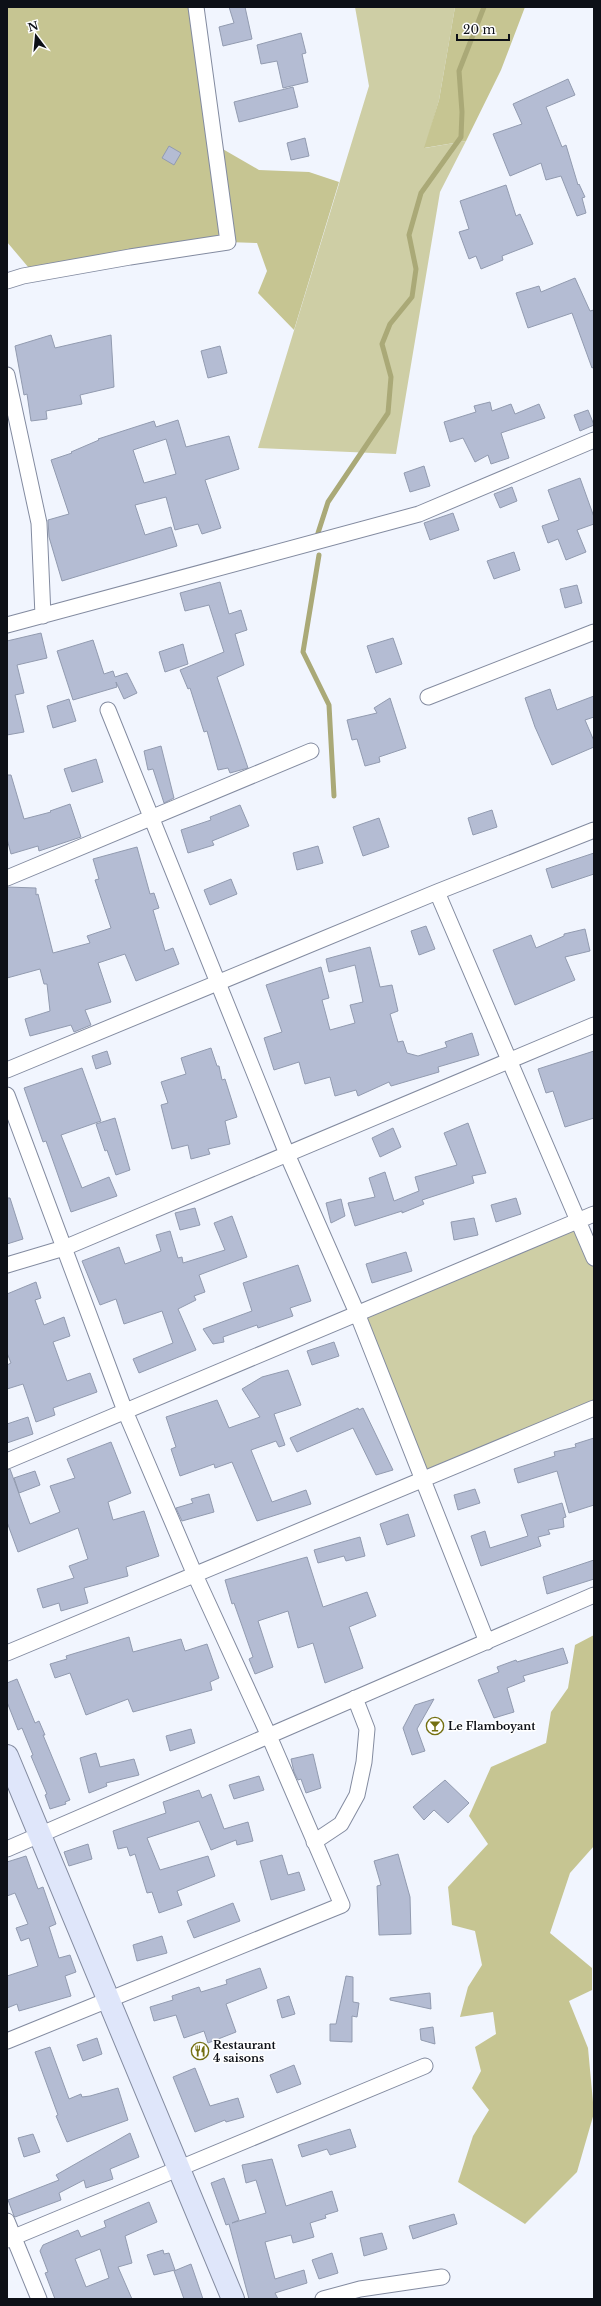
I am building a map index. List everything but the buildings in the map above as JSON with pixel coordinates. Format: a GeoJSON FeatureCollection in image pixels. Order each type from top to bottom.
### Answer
{"type":"FeatureCollection","features":[{"type":"Feature","properties":{"kind":"street"},"geometry":{"type":"LineString","coordinates":[[7,281],[23,276],[130,257],[228,242],[196,7]]}},
{"type":"Feature","properties":{"kind":"street"},"geometry":{"type":"LineString","coordinates":[[7,375],[39,523],[43,616]]}},
{"type":"Feature","properties":{"kind":"street"},"geometry":{"type":"LineString","coordinates":[[7,625],[419,514],[594,440]]}},
{"type":"Feature","properties":{"kind":"street"},"geometry":{"type":"LineString","coordinates":[[428,697],[594,632]]}},
{"type":"Feature","properties":{"kind":"street"},"geometry":{"type":"LineString","coordinates":[[108,710],[219,982],[287,1154],[357,1313],[424,1479],[487,1642]]}},
{"type":"Feature","properties":{"kind":"street"},"geometry":{"type":"LineString","coordinates":[[7,878],[152,816],[311,751]]}},
{"type":"Feature","properties":{"kind":"street"},"geometry":{"type":"LineString","coordinates":[[7,1070],[437,892],[594,830]]}},
{"type":"Feature","properties":{"kind":"street"},"geometry":{"type":"LineString","coordinates":[[437,892],[511,1060],[594,1258]]}},
{"type":"Feature","properties":{"kind":"street"},"geometry":{"type":"LineString","coordinates":[[7,1264],[64,1248],[594,1025]]}},
{"type":"Feature","properties":{"kind":"street"},"geometry":{"type":"LineString","coordinates":[[7,1095],[124,1411],[195,1575],[269,1736],[342,1905],[7,2042]]}},
{"type":"Feature","properties":{"kind":"street"},"geometry":{"type":"LineString","coordinates":[[7,1461],[594,1214]]}},
{"type":"Feature","properties":{"kind":"street"},"geometry":{"type":"LineString","coordinates":[[7,1654],[594,1408]]}},
{"type":"Feature","properties":{"kind":"street"},"geometry":{"type":"LineString","coordinates":[[7,1849],[594,1595]]}},
{"type":"Feature","properties":{"kind":"street"},"geometry":{"type":"LineString","coordinates":[[314,1842],[341,1824],[357,1795],[364,1762],[367,1730],[355,1698]]}},
{"type":"Feature","properties":{"kind":"street"},"geometry":{"type":"LineString","coordinates":[[7,1756],[232,2299]]}},
{"type":"Feature","properties":{"kind":"street"},"geometry":{"type":"LineString","coordinates":[[10,2239],[425,2066]]}},
{"type":"Feature","properties":{"kind":"street"},"geometry":{"type":"LineString","coordinates":[[7,2221],[10,2239],[39,2299]]}},
{"type":"Feature","properties":{"kind":"street"},"geometry":{"type":"LineString","coordinates":[[323,2299],[360,2289],[442,2277]]}},
{"type":"Feature","properties":{"kind":"green space"},"geometry":{"type":"Polygon","coordinates":[[[355,7],[455,7],[439,100],[425,148],[466,141],[440,192],[396,454],[258,448],[369,86],[355,7]]]}},
{"type":"Feature","properties":{"kind":"green space"},"geometry":{"type":"Polygon","coordinates":[[[578,1220],[594,1258],[594,1408],[423,1479],[357,1313],[578,1220]]]}},
{"type":"Feature","properties":{"kind":"shaded area"},"geometry":{"type":"Polygon","coordinates":[[[7,7],[196,7],[214,144],[259,170],[309,172],[339,182],[294,330],[258,293],[267,271],[257,243],[228,242],[34,274],[7,242],[7,7]]]}},
{"type":"Feature","properties":{"kind":"shaded area"},"geometry":{"type":"Polygon","coordinates":[[[455,7],[525,7],[501,70],[466,141],[424,148],[439,100],[455,7]]]}},
{"type":"Feature","properties":{"kind":"shaded area"},"geometry":{"type":"Polygon","coordinates":[[[594,1635],[594,1846],[570,1873],[550,1933],[592,1968],[592,1990],[569,2001],[588,2048],[594,2113],[577,2172],[525,2224],[458,2182],[473,2136],[489,2110],[472,2088],[481,2071],[475,2047],[496,2034],[493,2012],[460,2017],[468,1987],[482,1965],[475,1931],[452,1925],[448,1887],[488,1844],[469,1816],[491,1767],[546,1743],[551,1712],[568,1688],[575,1645],[594,1635]]]}},
{"type":"Feature","properties":{"kind":"waterway"},"geometry":{"type":"LineString","coordinates":[[318,533],[328,502],[388,413],[391,377],[382,344],[390,324],[412,297],[416,269],[409,235],[421,193],[461,137],[462,112],[459,71],[484,7]]}},
{"type":"Feature","properties":{"kind":"waterway"},"geometry":{"type":"LineString","coordinates":[[319,555],[303,652],[329,705],[334,796]]}},
{"type":"Feature","properties":{"kind":"place","name":"Le Flamboyant"},"geometry":{"type":"Point","coordinates":[435,1726]}},
{"type":"Feature","properties":{"kind":"place","name":"Restaurant 4 saisons"},"geometry":{"type":"Point","coordinates":[200,2051]}}]}
